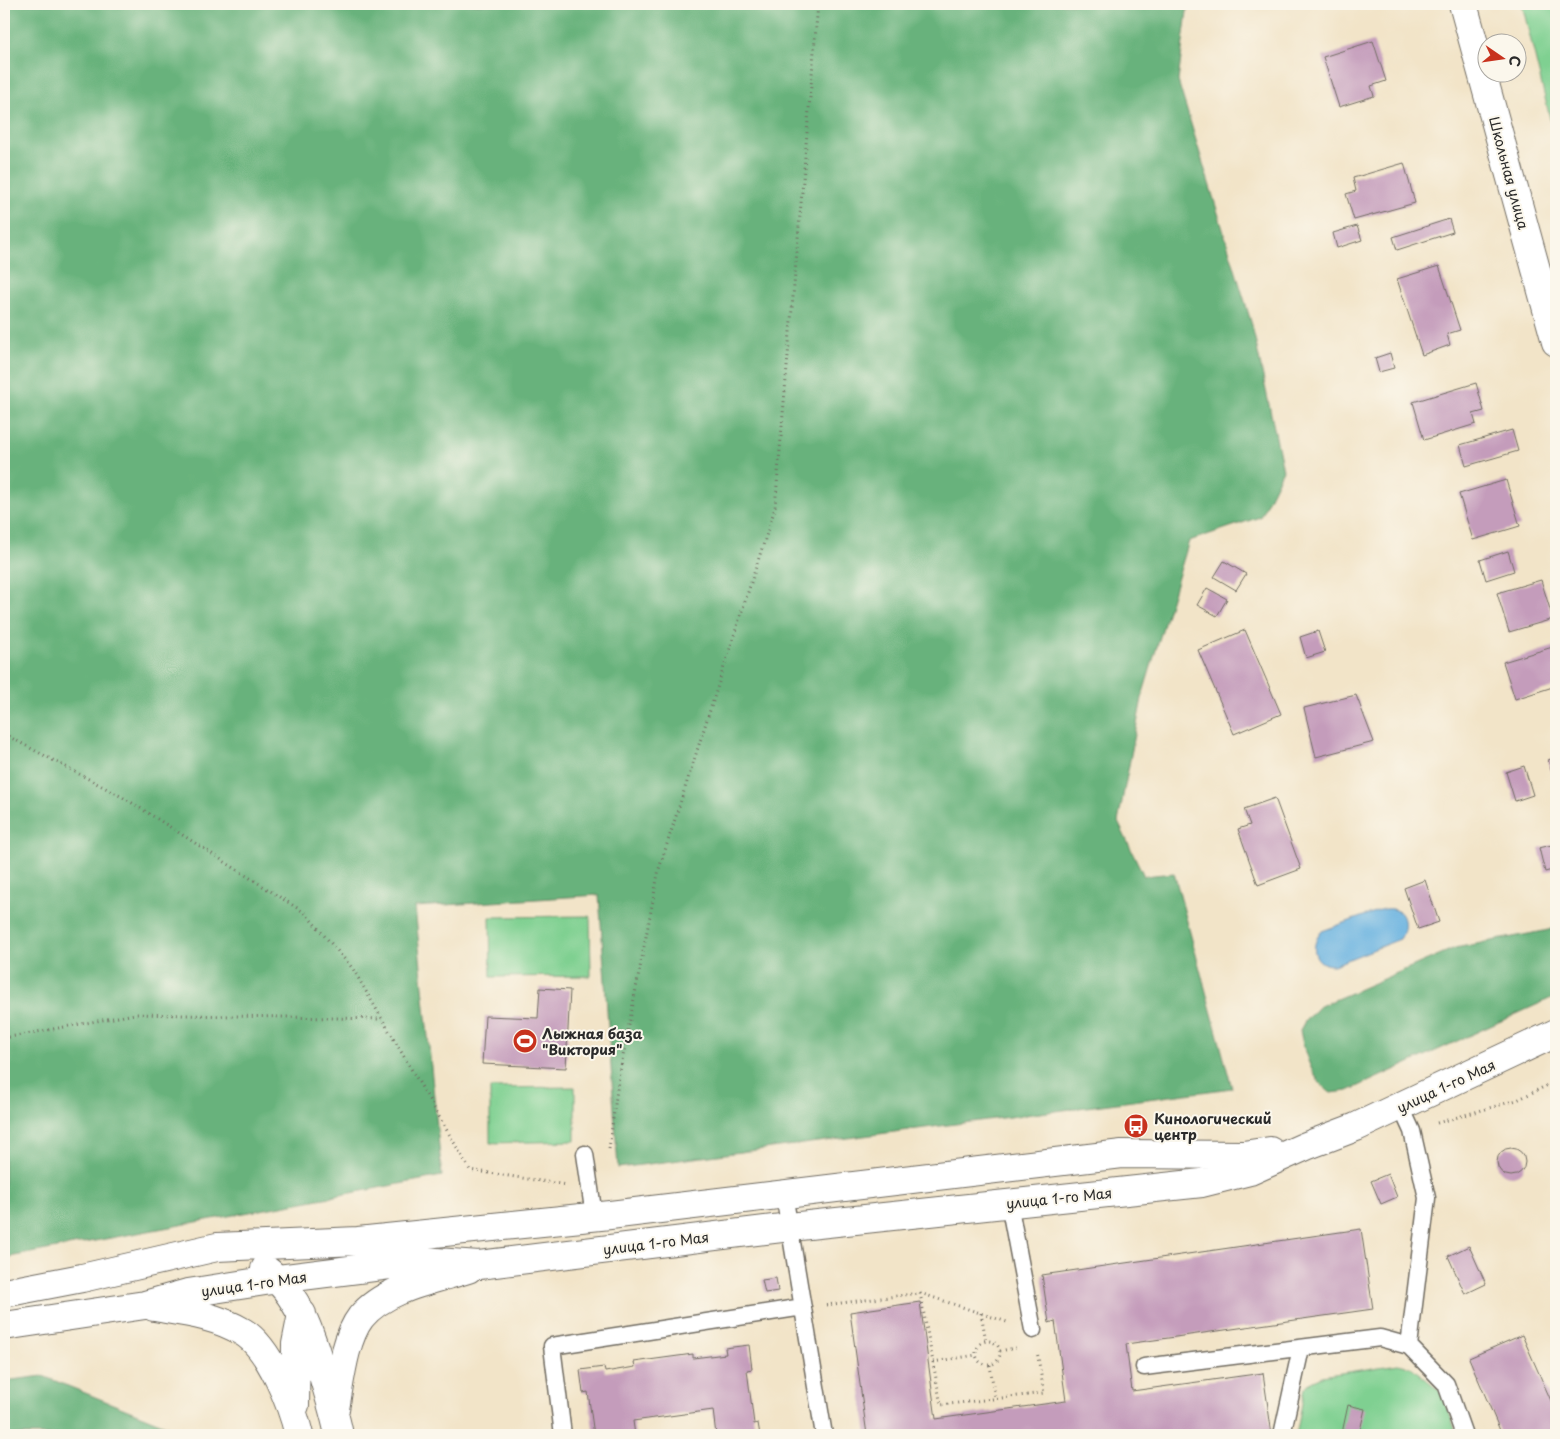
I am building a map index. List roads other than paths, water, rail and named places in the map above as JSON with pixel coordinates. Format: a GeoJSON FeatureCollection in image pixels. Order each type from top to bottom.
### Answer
{"type":"FeatureCollection","features":[{"type":"Feature","properties":{"kind":"main road","name":"Школьная улица"},"geometry":{"type":"LineString","coordinates":[[1463,4],[1556,342]]}},
{"type":"Feature","properties":{"kind":"main road","name":"улица 1-го Мая"},"geometry":{"type":"LineString","coordinates":[[4,1326],[146,1306],[188,1293],[278,1279],[422,1261],[479,1265],[790,1227],[1202,1183],[1250,1171],[1306,1146],[1356,1127],[1556,1033]]}},
{"type":"Feature","properties":{"kind":"main road","name":"улица 1-го Мая"},"geometry":{"type":"LineString","coordinates":[[4,1293],[82,1278],[217,1247],[358,1241],[594,1216],[1122,1154],[1243,1155],[1306,1146]]}},
{"type":"Feature","properties":{"kind":"main road"},"geometry":{"type":"LineString","coordinates":[[297,1425],[296,1344],[311,1275],[325,1260],[336,1252],[358,1241]]}},
{"type":"Feature","properties":{"kind":"main road"},"geometry":{"type":"LineString","coordinates":[[217,1247],[252,1260],[278,1279],[302,1314],[311,1337],[337,1424]]}},
{"type":"Feature","properties":{"kind":"main road"},"geometry":{"type":"LineString","coordinates":[[337,1424],[347,1349],[360,1318],[372,1306],[391,1294],[479,1265]]}},
{"type":"Feature","properties":{"kind":"main road"},"geometry":{"type":"LineString","coordinates":[[146,1306],[203,1315],[244,1332],[262,1350],[279,1379],[297,1425]]}},
{"type":"Feature","properties":{"kind":"lane"},"geometry":{"type":"LineString","coordinates":[[1401,1106],[1412,1130],[1427,1198],[1410,1346]]}},
{"type":"Feature","properties":{"kind":"lane"},"geometry":{"type":"LineString","coordinates":[[585,1154],[594,1216]]}},
{"type":"Feature","properties":{"kind":"lane"},"geometry":{"type":"LineString","coordinates":[[784,1194],[824,1435]]}},
{"type":"Feature","properties":{"kind":"lane"},"geometry":{"type":"LineString","coordinates":[[1010,1203],[1033,1330]]}},
{"type":"Feature","properties":{"kind":"lane"},"geometry":{"type":"LineString","coordinates":[[563,1435],[552,1346],[803,1308]]}},
{"type":"Feature","properties":{"kind":"lane"},"geometry":{"type":"LineString","coordinates":[[1144,1367],[1380,1338],[1410,1346],[1446,1384],[1464,1435]]}},
{"type":"Feature","properties":{"kind":"lane"},"geometry":{"type":"LineString","coordinates":[[1282,1435],[1301,1348]]}},
{"type":"Feature","properties":{"kind":"water"},"geometry":{"type":"Polygon","coordinates":[[[1383,909],[1394,909],[1402,915],[1404,927],[1400,939],[1334,965],[1321,962],[1315,954],[1315,942],[1322,931],[1383,909]]]}},
{"type":"Feature","properties":{"kind":"place","name":"Лыжная база \"Виктория\""},"geometry":{"type":"Point","coordinates":[525,1041]}},
{"type":"Feature","properties":{"kind":"place","name":"Кинологический центр"},"geometry":{"type":"Point","coordinates":[1136,1126]}}]}
